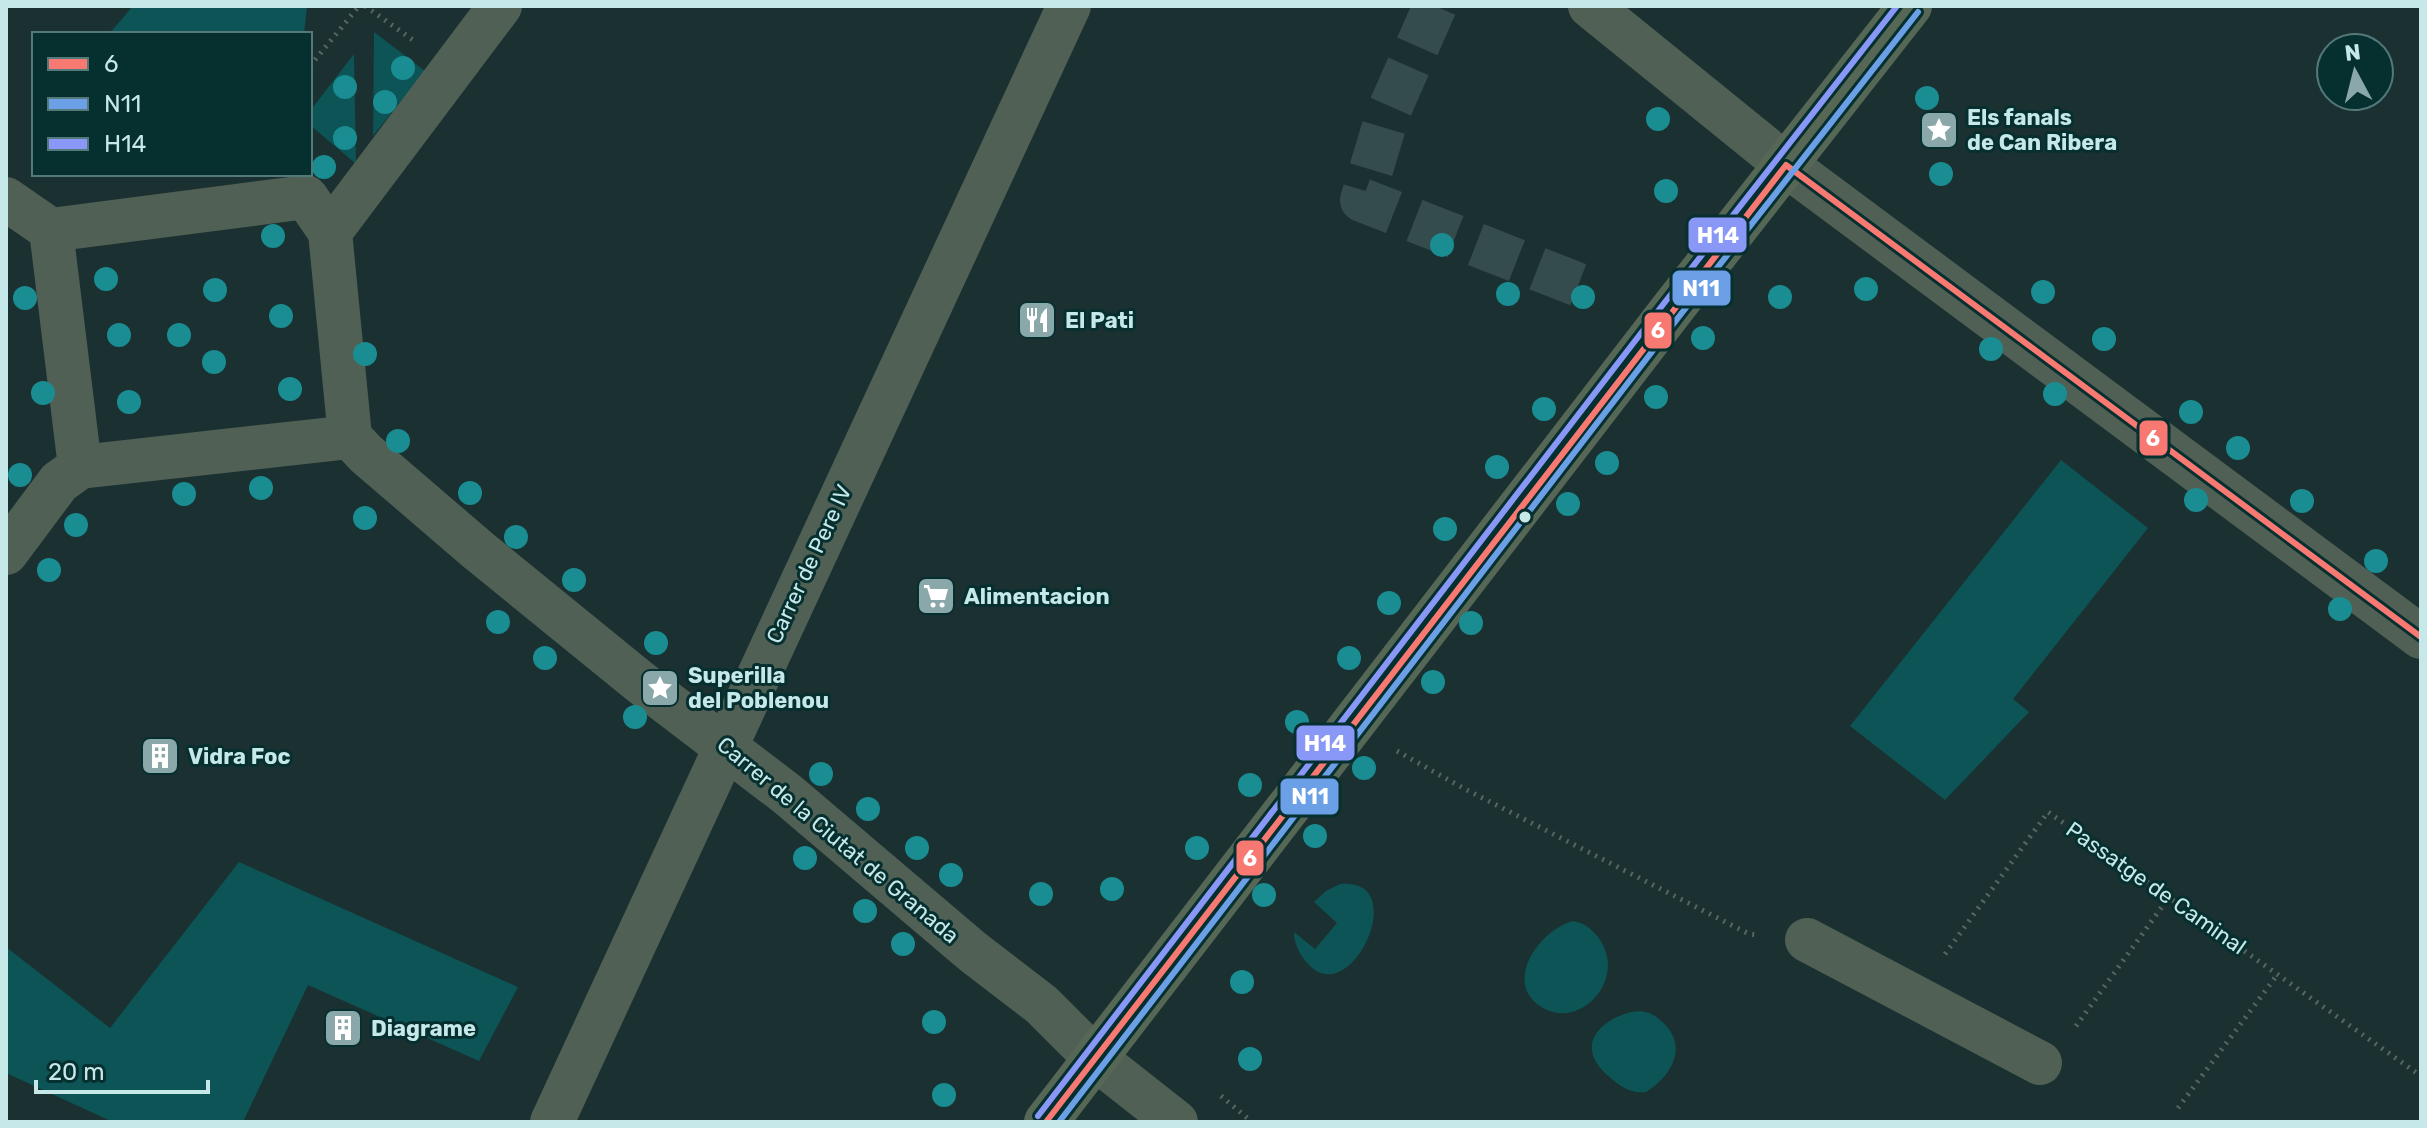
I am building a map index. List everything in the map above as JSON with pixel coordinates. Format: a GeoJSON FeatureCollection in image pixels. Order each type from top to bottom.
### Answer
{"type":"FeatureCollection","features":[{"type":"Feature","properties":{"kind":"main road"},"geometry":{"type":"LineString","coordinates":[[1046,1122],[1910,6]]}},
{"type":"Feature","properties":{"kind":"street"},"geometry":{"type":"LineString","coordinates":[[6,553],[59,482],[80,467],[350,437],[339,219],[500,6]]}},
{"type":"Feature","properties":{"kind":"street","name":"Carrer de Pere IV"},"geometry":{"type":"LineString","coordinates":[[552,1122],[724,745],[1069,6]]}},
{"type":"Feature","properties":{"kind":"street"},"geometry":{"type":"LineString","coordinates":[[1590,6],[1786,165],[2421,637]]}},
{"type":"Feature","properties":{"kind":"street"},"geometry":{"type":"LineString","coordinates":[[6,199],[51,230],[306,197],[339,219]]}},
{"type":"Feature","properties":{"kind":"street"},"geometry":{"type":"LineString","coordinates":[[51,230],[80,467]]}},
{"type":"Feature","properties":{"kind":"street","name":"Carrer de la Ciutat de Granada"},"geometry":{"type":"LineString","coordinates":[[350,437],[479,551],[640,682],[787,794],[973,952],[1042,1005],[1096,1059],[1176,1122]]}},
{"type":"Feature","properties":{"kind":"street"},"geometry":{"type":"LineString","coordinates":[[1807,940],[2055,1050]]}},
{"type":"Feature","properties":{"kind":"path"},"geometry":{"type":"LineString","coordinates":[[312,64],[362,6],[378,17]]}},
{"type":"Feature","properties":{"kind":"path"},"geometry":{"type":"LineString","coordinates":[[1396,750],[1463,788],[1749,934],[1807,940]]}},
{"type":"Feature","properties":{"kind":"path","name":"Passatge de Caminal"},"geometry":{"type":"LineString","coordinates":[[1943,957],[2048,812],[2421,1076]]}},
{"type":"Feature","properties":{"kind":"path"},"geometry":{"type":"LineString","coordinates":[[2055,1050],[2169,897]]}},
{"type":"Feature","properties":{"kind":"path"},"geometry":{"type":"LineString","coordinates":[[2178,1108],[2277,975]]}},
{"type":"Feature","properties":{"kind":"path"},"geometry":{"type":"LineString","coordinates":[[1217,1092],[1252,1122]]}},
{"type":"Feature","properties":{"kind":"shaded area"},"geometry":{"type":"Polygon","coordinates":[[[133,6],[307,6],[304,32],[111,32],[133,6]]]}},
{"type":"Feature","properties":{"kind":"shaded area"},"geometry":{"type":"Polygon","coordinates":[[[374,32],[425,71],[373,136],[374,32]]]}},
{"type":"Feature","properties":{"kind":"shaded area"},"geometry":{"type":"Polygon","coordinates":[[[354,54],[356,164],[312,127],[312,108],[354,54]]]}},
{"type":"Feature","properties":{"kind":"shaded area"},"geometry":{"type":"Polygon","coordinates":[[[2061,460],[2148,528],[2013,699],[2029,712],[1945,800],[1850,726],[2061,460]]]}},
{"type":"Feature","properties":{"kind":"shaded area"},"geometry":{"type":"Polygon","coordinates":[[[239,862],[518,987],[479,1061],[308,985],[243,1122],[113,1122],[6,1073],[6,947],[110,1028],[239,862]]]}},
{"type":"Feature","properties":{"kind":"shaded area"},"geometry":{"type":"Polygon","coordinates":[[[1340,884],[1361,887],[1372,899],[1373,918],[1368,938],[1357,956],[1343,970],[1327,974],[1310,966],[1304,959],[1294,932],[1315,949],[1337,923],[1314,902],[1340,884]]]}},
{"type":"Feature","properties":{"kind":"shaded area"},"geometry":{"type":"Polygon","coordinates":[[[1573,921],[1587,926],[1598,937],[1606,953],[1608,968],[1604,983],[1585,1006],[1572,1012],[1558,1013],[1543,1008],[1531,998],[1525,986],[1525,972],[1537,946],[1560,926],[1573,921]]]}},
{"type":"Feature","properties":{"kind":"shaded area"},"geometry":{"type":"Polygon","coordinates":[[[1631,1012],[1643,1012],[1660,1020],[1669,1029],[1676,1048],[1664,1077],[1646,1092],[1634,1092],[1620,1085],[1598,1065],[1593,1055],[1592,1045],[1600,1029],[1631,1012]]]}},
{"type":"Feature","properties":{"kind":"tunnel"},"geometry":{"type":"LineString","coordinates":[[1435,6],[1388,113],[1362,200],[1597,292]]}},
{"type":"Feature","properties":{"kind":"transit line","name":"H14"},"geometry":{"type":"LineString","coordinates":[[1038,1116],[1897,6]]}},
{"type":"Feature","properties":{"kind":"transit line","name":"N11"},"geometry":{"type":"LineString","coordinates":[[1059,1122],[1681,314],[1918,12]]}},
{"type":"Feature","properties":{"kind":"transit line","name":"6"},"geometry":{"type":"LineString","coordinates":[[1046,1122],[1786,165],[2421,637]]}},
{"type":"Feature","properties":{"kind":"place","name":"Els fanals de Can Ribera"},"geometry":{"type":"Point","coordinates":[1939,130]}},
{"type":"Feature","properties":{"kind":"place","name":"El Pati"},"geometry":{"type":"Point","coordinates":[1037,320]}},
{"type":"Feature","properties":{"kind":"place","name":"Alimentacion"},"geometry":{"type":"Point","coordinates":[936,596]}},
{"type":"Feature","properties":{"kind":"place","name":"Superilla del Poblenou"},"geometry":{"type":"Point","coordinates":[660,688]}},
{"type":"Feature","properties":{"kind":"place","name":"Vidra Foc"},"geometry":{"type":"Point","coordinates":[160,756]}},
{"type":"Feature","properties":{"kind":"place","name":"Diagrame"},"geometry":{"type":"Point","coordinates":[343,1028]}}]}
